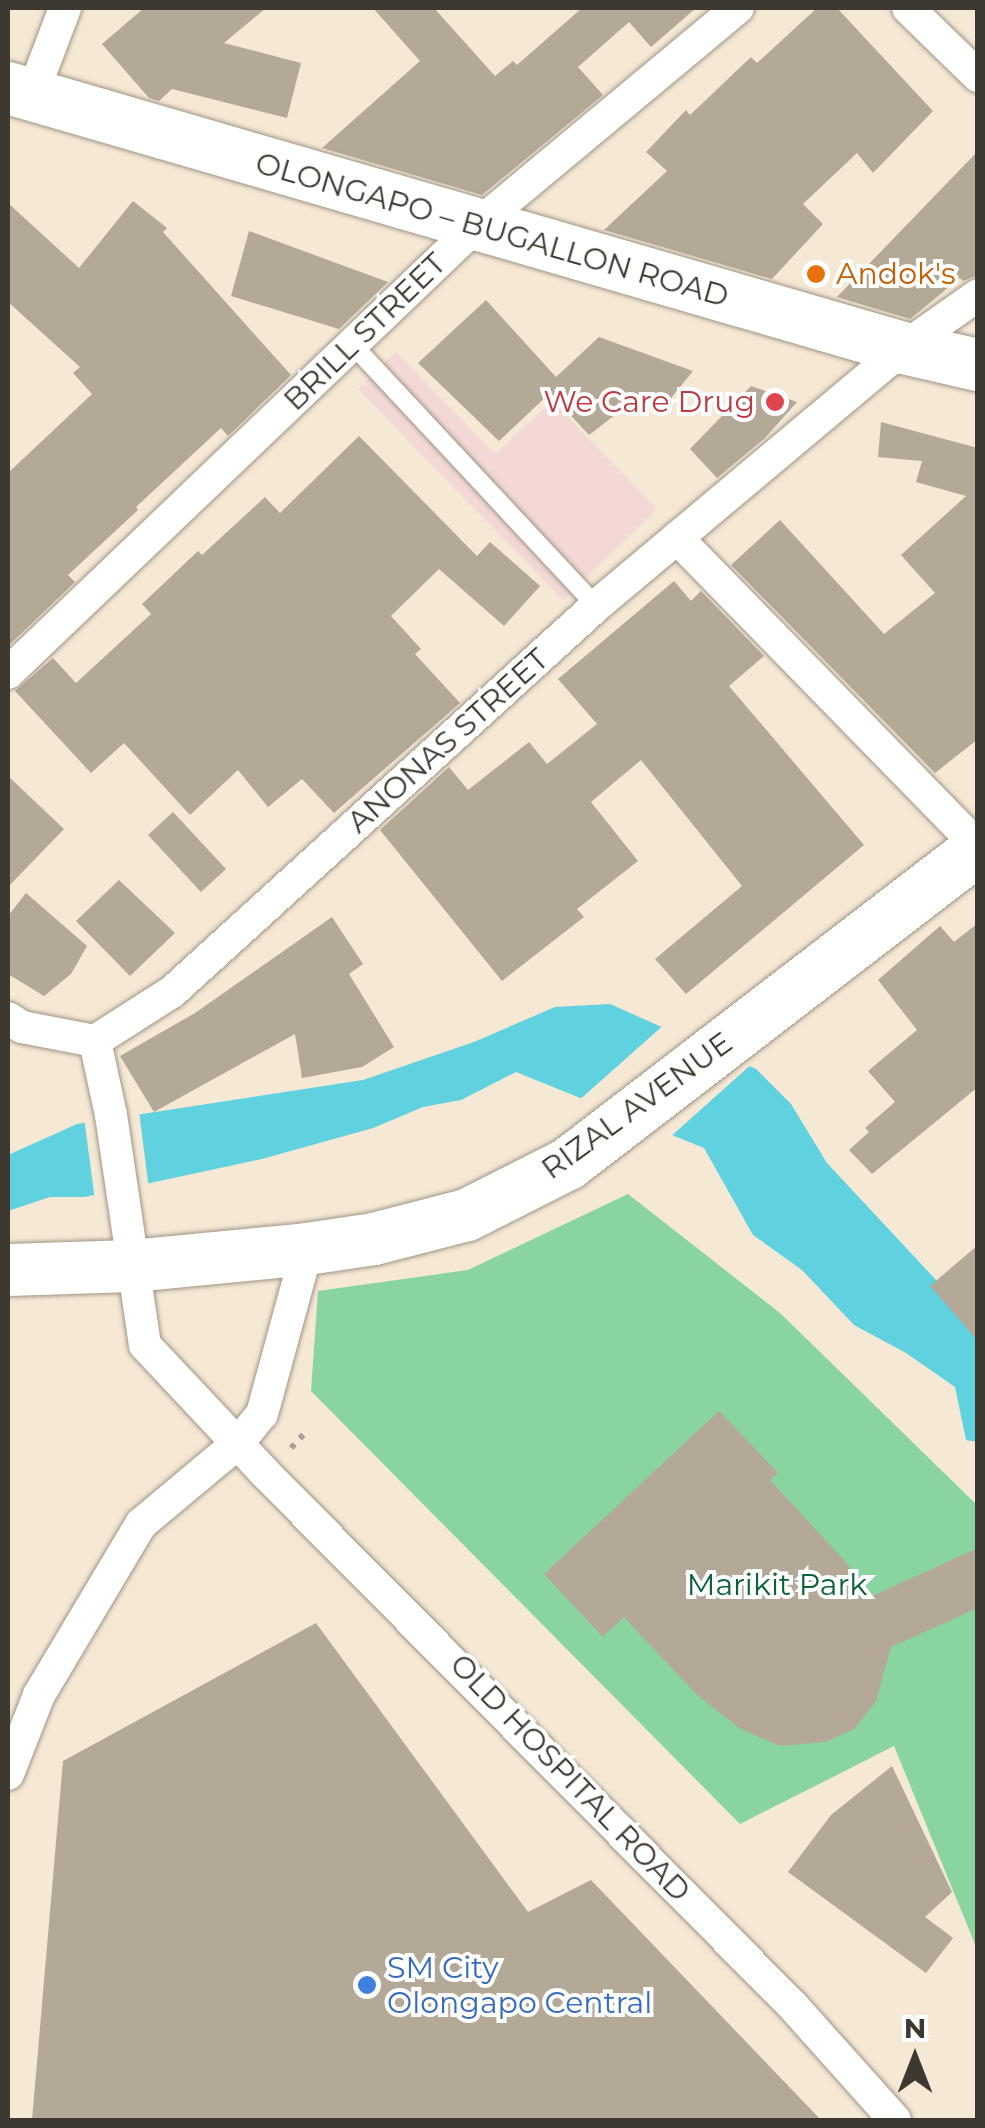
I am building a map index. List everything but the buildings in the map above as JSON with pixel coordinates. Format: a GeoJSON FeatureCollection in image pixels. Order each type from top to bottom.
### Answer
{"type":"FeatureCollection","features":[{"type":"Feature","properties":{"kind":"main road","name":"OLONGAPO – BUGALLON ROAD"},"geometry":{"type":"LineString","coordinates":[[20,92],[902,348],[978,364]]}},
{"type":"Feature","properties":{"kind":"main road","name":"RIZAL AVENUE"},"geometry":{"type":"LineString","coordinates":[[8,1270],[132,1266],[307,1248],[374,1238],[467,1214],[568,1164],[978,848]]}},
{"type":"Feature","properties":{"kind":"street"},"geometry":{"type":"LineString","coordinates":[[20,92],[65,8]]}},
{"type":"Feature","properties":{"kind":"street","name":"BRILL STREET"},"geometry":{"type":"LineString","coordinates":[[8,673],[476,226],[738,8]]}},
{"type":"Feature","properties":{"kind":"street"},"geometry":{"type":"LineString","coordinates":[[908,8],[978,76]]}},
{"type":"Feature","properties":{"kind":"street","name":"ANONAS STREET"},"geometry":{"type":"LineString","coordinates":[[94,1041],[172,992],[596,606],[902,348],[978,295]]}},
{"type":"Feature","properties":{"kind":"street"},"geometry":{"type":"LineString","coordinates":[[677,538],[978,848]]}},
{"type":"Feature","properties":{"kind":"street"},"geometry":{"type":"LineString","coordinates":[[8,1018],[22,1027],[94,1041],[112,1115],[132,1266]]}},
{"type":"Feature","properties":{"kind":"street"},"geometry":{"type":"LineString","coordinates":[[8,1774],[39,1695],[141,1524],[239,1442],[262,1414],[307,1248]]}},
{"type":"Feature","properties":{"kind":"street","name":"OLD HOSPITAL ROAD"},"geometry":{"type":"LineString","coordinates":[[132,1266],[145,1345],[266,1474],[794,2006],[896,2120]]}},
{"type":"Feature","properties":{"kind":"lane"},"geometry":{"type":"LineString","coordinates":[[352,344],[596,606]]}},
{"type":"Feature","properties":{"kind":"shaded area"},"geometry":{"type":"Polygon","coordinates":[[[396,352],[495,454],[552,401],[657,509],[563,600],[358,389],[396,352]]]}},
{"type":"Feature","properties":{"kind":"green space","name":"Marikit Park"},"geometry":{"type":"Polygon","coordinates":[[[628,1194],[780,1313],[977,1505],[977,1949],[894,1746],[740,1824],[311,1391],[318,1291],[468,1270],[628,1194]]]}},
{"type":"Feature","properties":{"kind":"water"},"geometry":{"type":"Polygon","coordinates":[[[610,1004],[756,1069],[791,1104],[827,1163],[977,1324],[977,1442],[966,1440],[955,1387],[906,1353],[854,1325],[802,1270],[753,1235],[704,1148],[516,1072],[461,1100],[423,1107],[373,1128],[262,1159],[85,1197],[50,1197],[8,1211],[8,1155],[77,1124],[363,1080],[474,1042],[555,1007],[610,1004]]]}},
{"type":"Feature","properties":{"kind":"pier"},"geometry":{"type":"Polygon","coordinates":[[[666,1023],[754,1062],[668,1139],[577,1102],[666,1023]]]}},
{"type":"Feature","properties":{"kind":"pier"},"geometry":{"type":"Polygon","coordinates":[[[139,1111],[149,1190],[95,1200],[84,1118],[139,1111]]]}},
{"type":"Feature","properties":{"kind":"place","name":"Andok's"},"geometry":{"type":"Point","coordinates":[816,274]}},
{"type":"Feature","properties":{"kind":"place","name":"We Care Drug"},"geometry":{"type":"Point","coordinates":[775,402]}},
{"type":"Feature","properties":{"kind":"place","name":"SM City Olongapo Central"},"geometry":{"type":"Point","coordinates":[367,1985]}}]}
